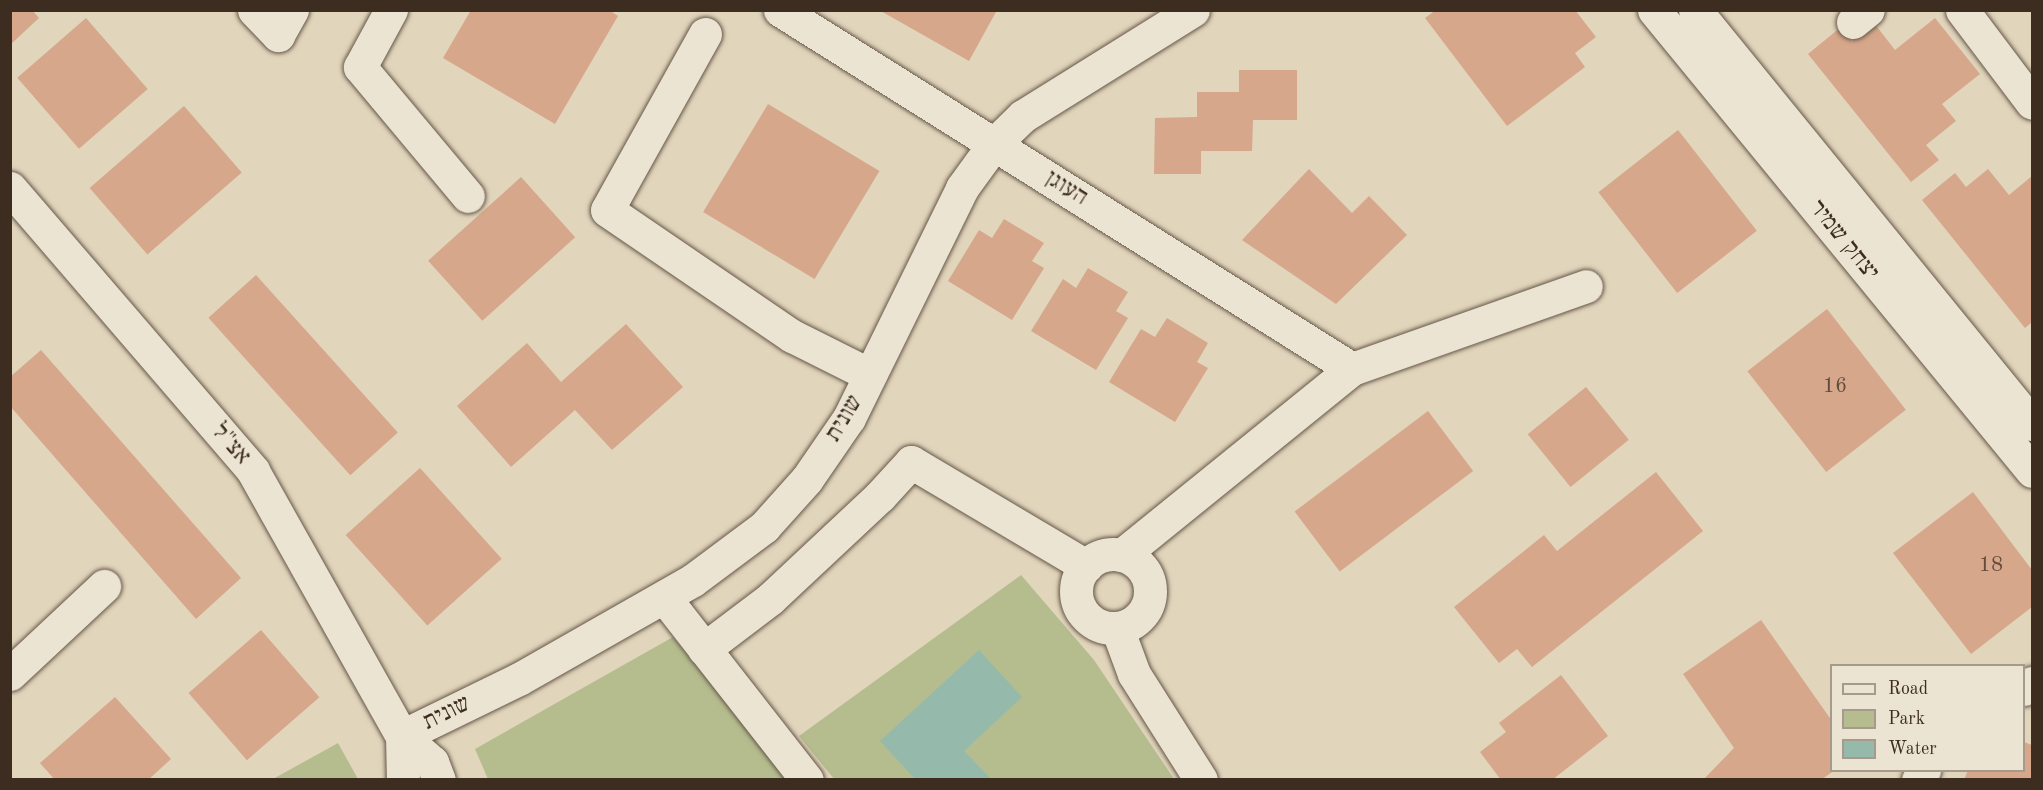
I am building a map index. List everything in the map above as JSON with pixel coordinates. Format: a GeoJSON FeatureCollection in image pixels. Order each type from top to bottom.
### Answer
{"type":"FeatureCollection","features":[{"type":"Feature","properties":{"kind":"street"},"geometry":{"type":"LineString","coordinates":[[254,10],[278,35],[292,10]]}},
{"type":"Feature","properties":{"kind":"street"},"geometry":{"type":"LineString","coordinates":[[391,10],[360,67],[468,196]]}},
{"type":"Feature","properties":{"kind":"street","name":"העוגן"},"geometry":{"type":"LineString","coordinates":[[780,10],[1352,369]]}},
{"type":"Feature","properties":{"kind":"street","name":"שונית"},"geometry":{"type":"LineString","coordinates":[[402,736],[519,679],[664,597],[693,580],[764,527],[807,478],[849,418],[962,188],[994,144],[1023,116],[1193,10]]}},
{"type":"Feature","properties":{"kind":"street","name":"יצחק שמיר"},"geometry":{"type":"LineString","coordinates":[[1654,10],[2032,471]]}},
{"type":"Feature","properties":{"kind":"street","name":"יצחק שמיר"},"geometry":{"type":"LineString","coordinates":[[1695,10],[2032,424]]}},
{"type":"Feature","properties":{"kind":"street"},"geometry":{"type":"LineString","coordinates":[[1962,10],[2032,103]]}},
{"type":"Feature","properties":{"kind":"street"},"geometry":{"type":"LineString","coordinates":[[705,34],[607,210],[792,336],[870,375]]}},
{"type":"Feature","properties":{"kind":"street","name":"אצ\"ל"},"geometry":{"type":"LineString","coordinates":[[10,188],[252,471],[402,736],[432,762],[440,780]]}},
{"type":"Feature","properties":{"kind":"street"},"geometry":{"type":"LineString","coordinates":[[1122,555],[1143,569],[1150,591],[1141,615],[1117,628],[1092,622],[1077,602],[1077,583],[1086,566],[1096,557],[1122,555],[1352,369],[1586,286]]}},
{"type":"Feature","properties":{"kind":"street"},"geometry":{"type":"LineString","coordinates":[[704,649],[795,576],[880,496],[911,462],[1086,566]]}},
{"type":"Feature","properties":{"kind":"street"},"geometry":{"type":"LineString","coordinates":[[10,674],[104,586]]}},
{"type":"Feature","properties":{"kind":"street"},"geometry":{"type":"LineString","coordinates":[[664,597],[807,780]]}},
{"type":"Feature","properties":{"kind":"street"},"geometry":{"type":"LineString","coordinates":[[1117,628],[1134,674],[1201,780]]}},
{"type":"Feature","properties":{"kind":"street","name":"אצ\"ל"},"geometry":{"type":"LineString","coordinates":[[402,736],[403,780]]}},
{"type":"Feature","properties":{"kind":"green space"},"geometry":{"type":"Polygon","coordinates":[[[1021,575],[1094,660],[1174,779],[834,779],[799,736],[1021,575]]]}},
{"type":"Feature","properties":{"kind":"green space"},"geometry":{"type":"Polygon","coordinates":[[[673,637],[788,779],[488,779],[475,749],[673,637]]]}},
{"type":"Feature","properties":{"kind":"green space"},"geometry":{"type":"Polygon","coordinates":[[[338,743],[358,779],[273,779],[338,743]]]}},
{"type":"Feature","properties":{"kind":"water"},"geometry":{"type":"Polygon","coordinates":[[[979,650],[1022,697],[964,751],[991,779],[915,779],[880,741],[979,650]]]}},
{"type":"Feature","properties":{"kind":"building"},"geometry":{"type":"Polygon","coordinates":[[[10,10],[32,10],[39,18],[10,45],[10,10]]]}},
{"type":"Feature","properties":{"kind":"building"},"geometry":{"type":"Polygon","coordinates":[[[471,10],[609,10],[618,16],[555,124],[443,58],[471,10]]]}},
{"type":"Feature","properties":{"kind":"building"},"geometry":{"type":"Polygon","coordinates":[[[879,10],[997,10],[969,61],[879,10]]]}},
{"type":"Feature","properties":{"kind":"building"},"geometry":{"type":"Polygon","coordinates":[[[1436,10],[1575,10],[1596,37],[1575,53],[1585,67],[1507,126],[1425,18],[1436,10]]]}},
{"type":"Feature","properties":{"kind":"building"},"geometry":{"type":"Polygon","coordinates":[[[86,18],[148,89],[79,149],[17,78],[86,18]]]}},
{"type":"Feature","properties":{"kind":"building"},"geometry":{"type":"Polygon","coordinates":[[[1935,18],[1980,74],[1942,104],[1956,121],[1926,145],[1939,160],[1911,182],[1808,54],[1841,27],[1852,41],[1874,23],[1895,50],[1935,18]]]}},
{"type":"Feature","properties":{"kind":"building"},"geometry":{"type":"Polygon","coordinates":[[[1239,70],[1297,70],[1297,120],[1253,120],[1252,151],[1201,151],[1201,174],[1154,174],[1155,118],[1197,117],[1197,92],[1239,92],[1239,70]]]}},
{"type":"Feature","properties":{"kind":"building"},"geometry":{"type":"Polygon","coordinates":[[[768,104],[879,171],[815,279],[703,212],[768,104]]]}},
{"type":"Feature","properties":{"kind":"building"},"geometry":{"type":"Polygon","coordinates":[[[184,106],[242,172],[147,254],[90,188],[184,106]]]}},
{"type":"Feature","properties":{"kind":"building"},"geometry":{"type":"Polygon","coordinates":[[[1678,130],[1757,231],[1677,293],[1598,192],[1678,130]]]}},
{"type":"Feature","properties":{"kind":"building"},"geometry":{"type":"Polygon","coordinates":[[[1309,169],[1352,213],[1369,196],[1407,235],[1336,304],[1242,240],[1309,169]]]}},
{"type":"Feature","properties":{"kind":"building"},"geometry":{"type":"Polygon","coordinates":[[[1988,169],[2009,195],[2032,176],[2032,322],[2025,328],[1922,200],[1955,173],[1966,187],[1988,169]]]}},
{"type":"Feature","properties":{"kind":"building"},"geometry":{"type":"Polygon","coordinates":[[[521,177],[575,237],[482,321],[428,261],[521,177]]]}},
{"type":"Feature","properties":{"kind":"building"},"geometry":{"type":"Polygon","coordinates":[[[1004,219],[1044,243],[1032,261],[1044,268],[1012,320],[948,281],[979,230],[992,238],[1004,219]]]}},
{"type":"Feature","properties":{"kind":"building"},"geometry":{"type":"Polygon","coordinates":[[[1088,268],[1128,292],[1116,311],[1128,318],[1096,370],[1031,331],[1063,279],[1076,288],[1088,268]]]}},
{"type":"Feature","properties":{"kind":"building"},"geometry":{"type":"Polygon","coordinates":[[[256,275],[398,433],[350,475],[208,318],[256,275]]]}},
{"type":"Feature","properties":{"kind":"building"},"geometry":{"type":"Polygon","coordinates":[[[1827,309],[1906,410],[1826,472],[1747,371],[1827,309]]]}},
{"type":"Feature","properties":{"kind":"building"},"geometry":{"type":"Polygon","coordinates":[[[1167,318],[1208,343],[1197,362],[1208,368],[1175,422],[1109,382],[1141,329],[1155,337],[1167,318]]]}},
{"type":"Feature","properties":{"kind":"building"},"geometry":{"type":"Polygon","coordinates":[[[626,324],[683,387],[612,450],[575,410],[511,467],[457,406],[527,343],[561,382],[626,324]]]}},
{"type":"Feature","properties":{"kind":"building"},"geometry":{"type":"Polygon","coordinates":[[[41,350],[241,578],[196,619],[10,406],[10,377],[41,350]]]}},
{"type":"Feature","properties":{"kind":"building"},"geometry":{"type":"Polygon","coordinates":[[[1586,387],[1629,440],[1571,487],[1528,434],[1586,387]]]}},
{"type":"Feature","properties":{"kind":"building"},"geometry":{"type":"Polygon","coordinates":[[[1428,411],[1473,471],[1340,571],[1295,512],[1428,411]]]}},
{"type":"Feature","properties":{"kind":"building"},"geometry":{"type":"Polygon","coordinates":[[[420,468],[502,559],[427,626],[346,535],[420,468]]]}},
{"type":"Feature","properties":{"kind":"building"},"geometry":{"type":"Polygon","coordinates":[[[1656,472],[1703,531],[1532,667],[1517,649],[1499,663],[1454,607],[1544,535],[1557,551],[1656,472]]]}},
{"type":"Feature","properties":{"kind":"building"},"geometry":{"type":"Polygon","coordinates":[[[1973,492],[2032,570],[2032,607],[1971,654],[1893,553],[1973,492]]]}},
{"type":"Feature","properties":{"kind":"building"},"geometry":{"type":"Polygon","coordinates":[[[1761,620],[1830,718],[1830,772],[1832,772],[1821,780],[1703,780],[1734,748],[1683,674],[1761,620]]]}},
{"type":"Feature","properties":{"kind":"building"},"geometry":{"type":"Polygon","coordinates":[[[261,630],[319,697],[247,760],[189,693],[261,630]]]}},
{"type":"Feature","properties":{"kind":"building"},"geometry":{"type":"Polygon","coordinates":[[[1561,675],[1608,736],[1552,780],[1501,780],[1480,752],[1506,732],[1499,723],[1561,675]]]}},
{"type":"Feature","properties":{"kind":"building"},"geometry":{"type":"Polygon","coordinates":[[[115,697],[171,759],[148,780],[55,780],[40,763],[115,697]]]}},
{"type":"Feature","properties":{"kind":"building"},"geometry":{"type":"Polygon","coordinates":[[[2025,742],[2032,745],[2032,780],[1964,780],[1967,772],[2025,772],[2025,742]]]}}]}
